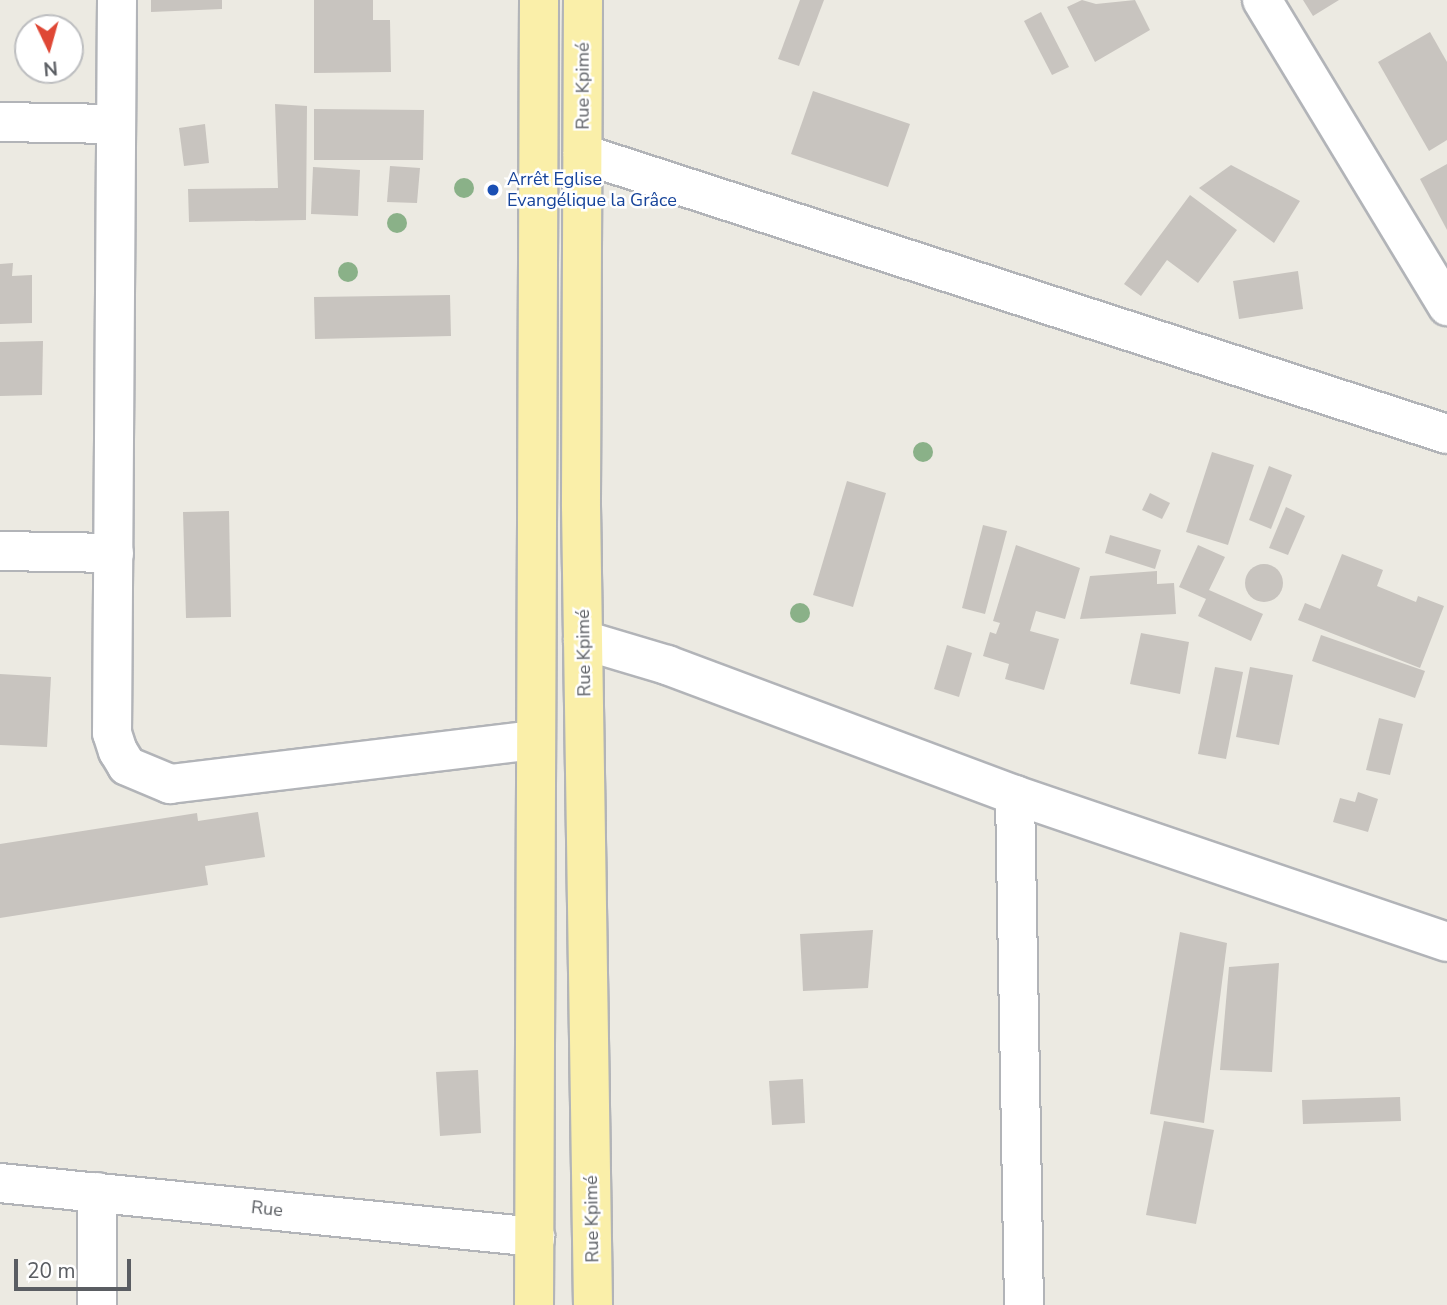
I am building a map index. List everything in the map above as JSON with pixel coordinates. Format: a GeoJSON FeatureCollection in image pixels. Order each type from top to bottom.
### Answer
{"type":"FeatureCollection","features":[{"type":"Feature","properties":{"kind":"main road"},"geometry":{"type":"LineString","coordinates":[[534,1305],[538,0]]}},
{"type":"Feature","properties":{"kind":"main road","name":"Rue Kpimé"},"geometry":{"type":"LineString","coordinates":[[583,0],[583,640],[593,1305]]}},
{"type":"Feature","properties":{"kind":"street"},"geometry":{"type":"LineString","coordinates":[[117,0],[112,733],[127,766],[146,778],[170,785],[535,740]]}},
{"type":"Feature","properties":{"kind":"street"},"geometry":{"type":"LineString","coordinates":[[1262,0],[1447,306]]}},
{"type":"Feature","properties":{"kind":"street"},"geometry":{"type":"LineString","coordinates":[[0,122],[116,124]]}},
{"type":"Feature","properties":{"kind":"street"},"geometry":{"type":"LineString","coordinates":[[583,154],[1447,433]]}},
{"type":"Feature","properties":{"kind":"street"},"geometry":{"type":"LineString","coordinates":[[0,551],[114,553]]}},
{"type":"Feature","properties":{"kind":"street"},"geometry":{"type":"LineString","coordinates":[[583,640],[667,665],[1015,795],[1447,942]]}},
{"type":"Feature","properties":{"kind":"street"},"geometry":{"type":"LineString","coordinates":[[1015,795],[1024,1305]]}},
{"type":"Feature","properties":{"kind":"street","name":"Rue"},"geometry":{"type":"LineString","coordinates":[[0,1182],[535,1237]]}},
{"type":"Feature","properties":{"kind":"street"},"geometry":{"type":"LineString","coordinates":[[97,1192],[97,1305]]}},
{"type":"Feature","properties":{"kind":"building"},"geometry":{"type":"Polygon","coordinates":[[[151,0],[222,0],[222,9],[151,12],[151,0]]]}},
{"type":"Feature","properties":{"kind":"building"},"geometry":{"type":"Polygon","coordinates":[[[314,0],[373,0],[373,20],[390,20],[391,72],[314,73],[314,0]]]}},
{"type":"Feature","properties":{"kind":"building"},"geometry":{"type":"Polygon","coordinates":[[[800,0],[824,0],[799,66],[778,59],[800,0]]]}},
{"type":"Feature","properties":{"kind":"building"},"geometry":{"type":"Polygon","coordinates":[[[1082,0],[1096,4],[1135,0],[1150,30],[1095,62],[1067,7],[1082,0]]]}},
{"type":"Feature","properties":{"kind":"building"},"geometry":{"type":"Polygon","coordinates":[[[1303,0],[1339,0],[1313,16],[1303,0]]]}},
{"type":"Feature","properties":{"kind":"building"},"geometry":{"type":"Polygon","coordinates":[[[1041,12],[1069,67],[1052,75],[1024,21],[1041,12]]]}},
{"type":"Feature","properties":{"kind":"building"},"geometry":{"type":"Polygon","coordinates":[[[1430,32],[1447,62],[1447,140],[1429,151],[1378,62],[1430,32]]]}},
{"type":"Feature","properties":{"kind":"building"},"geometry":{"type":"Polygon","coordinates":[[[813,91],[910,124],[888,187],[791,154],[813,91]]]}},
{"type":"Feature","properties":{"kind":"building"},"geometry":{"type":"Polygon","coordinates":[[[275,104],[307,106],[306,220],[189,222],[188,189],[278,188],[275,104]]]}},
{"type":"Feature","properties":{"kind":"building"},"geometry":{"type":"Polygon","coordinates":[[[314,109],[424,110],[423,160],[314,160],[314,109]]]}},
{"type":"Feature","properties":{"kind":"building"},"geometry":{"type":"Polygon","coordinates":[[[205,124],[209,163],[184,166],[179,128],[205,124]]]}},
{"type":"Feature","properties":{"kind":"building"},"geometry":{"type":"Polygon","coordinates":[[[1447,164],[1447,230],[1420,179],[1447,164]]]}},
{"type":"Feature","properties":{"kind":"building"},"geometry":{"type":"Polygon","coordinates":[[[1231,165],[1300,201],[1274,243],[1199,188],[1231,165]]]}},
{"type":"Feature","properties":{"kind":"building"},"geometry":{"type":"Polygon","coordinates":[[[390,166],[420,168],[417,203],[387,202],[390,166]]]}},
{"type":"Feature","properties":{"kind":"building"},"geometry":{"type":"Polygon","coordinates":[[[313,167],[360,170],[358,216],[311,214],[313,167]]]}},
{"type":"Feature","properties":{"kind":"building"},"geometry":{"type":"Polygon","coordinates":[[[1190,195],[1237,230],[1198,283],[1167,260],[1141,296],[1124,284],[1190,195]]]}},
{"type":"Feature","properties":{"kind":"building"},"geometry":{"type":"Polygon","coordinates":[[[13,263],[12,276],[32,275],[32,323],[0,324],[0,264],[13,263]]]}},
{"type":"Feature","properties":{"kind":"building"},"geometry":{"type":"Polygon","coordinates":[[[1298,271],[1303,309],[1239,319],[1233,281],[1298,271]]]}},
{"type":"Feature","properties":{"kind":"building"},"geometry":{"type":"Polygon","coordinates":[[[450,295],[451,336],[315,339],[314,297],[450,295]]]}},
{"type":"Feature","properties":{"kind":"building"},"geometry":{"type":"Polygon","coordinates":[[[43,341],[42,395],[0,396],[0,342],[43,341]]]}},
{"type":"Feature","properties":{"kind":"building"},"geometry":{"type":"Polygon","coordinates":[[[1212,452],[1254,465],[1228,545],[1186,532],[1212,452]]]}},
{"type":"Feature","properties":{"kind":"building"},"geometry":{"type":"Polygon","coordinates":[[[1269,466],[1292,475],[1271,529],[1249,520],[1269,466]]]}},
{"type":"Feature","properties":{"kind":"building"},"geometry":{"type":"Polygon","coordinates":[[[847,481],[886,493],[853,607],[813,595],[847,481]]]}},
{"type":"Feature","properties":{"kind":"building"},"geometry":{"type":"Polygon","coordinates":[[[1150,493],[1170,503],[1162,519],[1142,510],[1150,493]]]}},
{"type":"Feature","properties":{"kind":"building"},"geometry":{"type":"Polygon","coordinates":[[[1286,507],[1305,516],[1288,555],[1269,548],[1286,507]]]}},
{"type":"Feature","properties":{"kind":"building"},"geometry":{"type":"Polygon","coordinates":[[[229,511],[231,617],[186,618],[183,512],[229,511]]]}},
{"type":"Feature","properties":{"kind":"building"},"geometry":{"type":"Polygon","coordinates":[[[983,525],[1007,531],[985,614],[962,608],[983,525]]]}},
{"type":"Feature","properties":{"kind":"building"},"geometry":{"type":"Polygon","coordinates":[[[1110,535],[1161,550],[1155,569],[1105,553],[1110,535]]]}},
{"type":"Feature","properties":{"kind":"building"},"geometry":{"type":"Polygon","coordinates":[[[1016,545],[1080,568],[1065,619],[1036,611],[1030,631],[1059,639],[1044,690],[1005,679],[1009,664],[983,656],[990,632],[996,634],[1000,623],[993,621],[1016,545]]]}},
{"type":"Feature","properties":{"kind":"building"},"geometry":{"type":"Polygon","coordinates":[[[1198,545],[1225,557],[1209,590],[1263,614],[1251,641],[1198,616],[1206,599],[1179,587],[1198,545]]]}},
{"type":"Feature","properties":{"kind":"building"},"geometry":{"type":"Polygon","coordinates":[[[1342,554],[1383,570],[1377,586],[1416,602],[1418,596],[1444,606],[1420,668],[1298,620],[1305,603],[1320,609],[1342,554]]]}},
{"type":"Feature","properties":{"kind":"building"},"geometry":{"type":"Polygon","coordinates":[[[1264,564],[1277,570],[1283,583],[1277,596],[1264,602],[1251,596],[1245,583],[1251,570],[1264,564]]]}},
{"type":"Feature","properties":{"kind":"building"},"geometry":{"type":"Polygon","coordinates":[[[1157,571],[1157,584],[1174,583],[1176,614],[1080,619],[1090,576],[1157,571]]]}},
{"type":"Feature","properties":{"kind":"building"},"geometry":{"type":"Polygon","coordinates":[[[1141,633],[1189,642],[1180,694],[1130,684],[1141,633]]]}},
{"type":"Feature","properties":{"kind":"building"},"geometry":{"type":"Polygon","coordinates":[[[1321,635],[1425,671],[1415,698],[1312,661],[1321,635]]]}},
{"type":"Feature","properties":{"kind":"building"},"geometry":{"type":"Polygon","coordinates":[[[947,645],[972,653],[959,697],[934,689],[947,645]]]}},
{"type":"Feature","properties":{"kind":"building"},"geometry":{"type":"Polygon","coordinates":[[[1215,667],[1243,672],[1226,759],[1198,754],[1215,667]]]}},
{"type":"Feature","properties":{"kind":"building"},"geometry":{"type":"Polygon","coordinates":[[[1250,667],[1293,675],[1279,745],[1236,737],[1250,667]]]}},
{"type":"Feature","properties":{"kind":"building"},"geometry":{"type":"Polygon","coordinates":[[[0,674],[51,677],[47,747],[0,745],[0,674]]]}},
{"type":"Feature","properties":{"kind":"building"},"geometry":{"type":"Polygon","coordinates":[[[1379,718],[1403,724],[1390,775],[1366,770],[1379,718]]]}},
{"type":"Feature","properties":{"kind":"building"},"geometry":{"type":"Polygon","coordinates":[[[1358,792],[1378,799],[1368,832],[1333,822],[1340,798],[1355,802],[1358,792]]]}},
{"type":"Feature","properties":{"kind":"building"},"geometry":{"type":"Polygon","coordinates":[[[258,812],[265,857],[205,866],[208,885],[0,918],[0,844],[197,813],[198,821],[258,812]]]}},
{"type":"Feature","properties":{"kind":"building"},"geometry":{"type":"Polygon","coordinates":[[[873,930],[868,988],[803,991],[800,934],[873,930]]]}},
{"type":"Feature","properties":{"kind":"building"},"geometry":{"type":"Polygon","coordinates":[[[1180,932],[1227,943],[1204,1123],[1150,1114],[1180,932]]]}},
{"type":"Feature","properties":{"kind":"building"},"geometry":{"type":"Polygon","coordinates":[[[1279,963],[1272,1072],[1220,1070],[1229,967],[1279,963]]]}},
{"type":"Feature","properties":{"kind":"building"},"geometry":{"type":"Polygon","coordinates":[[[478,1070],[481,1133],[440,1136],[436,1072],[478,1070]]]}},
{"type":"Feature","properties":{"kind":"building"},"geometry":{"type":"Polygon","coordinates":[[[803,1079],[805,1123],[772,1125],[769,1081],[803,1079]]]}},
{"type":"Feature","properties":{"kind":"building"},"geometry":{"type":"Polygon","coordinates":[[[1400,1097],[1401,1121],[1303,1124],[1302,1100],[1400,1097]]]}},
{"type":"Feature","properties":{"kind":"building"},"geometry":{"type":"Polygon","coordinates":[[[1164,1121],[1214,1130],[1196,1224],[1146,1215],[1164,1121]]]}},
{"type":"Feature","properties":{"kind":"place","name":"Arrêt Eglise Evangélique la Grâce"},"geometry":{"type":"Point","coordinates":[493,190]}}]}
